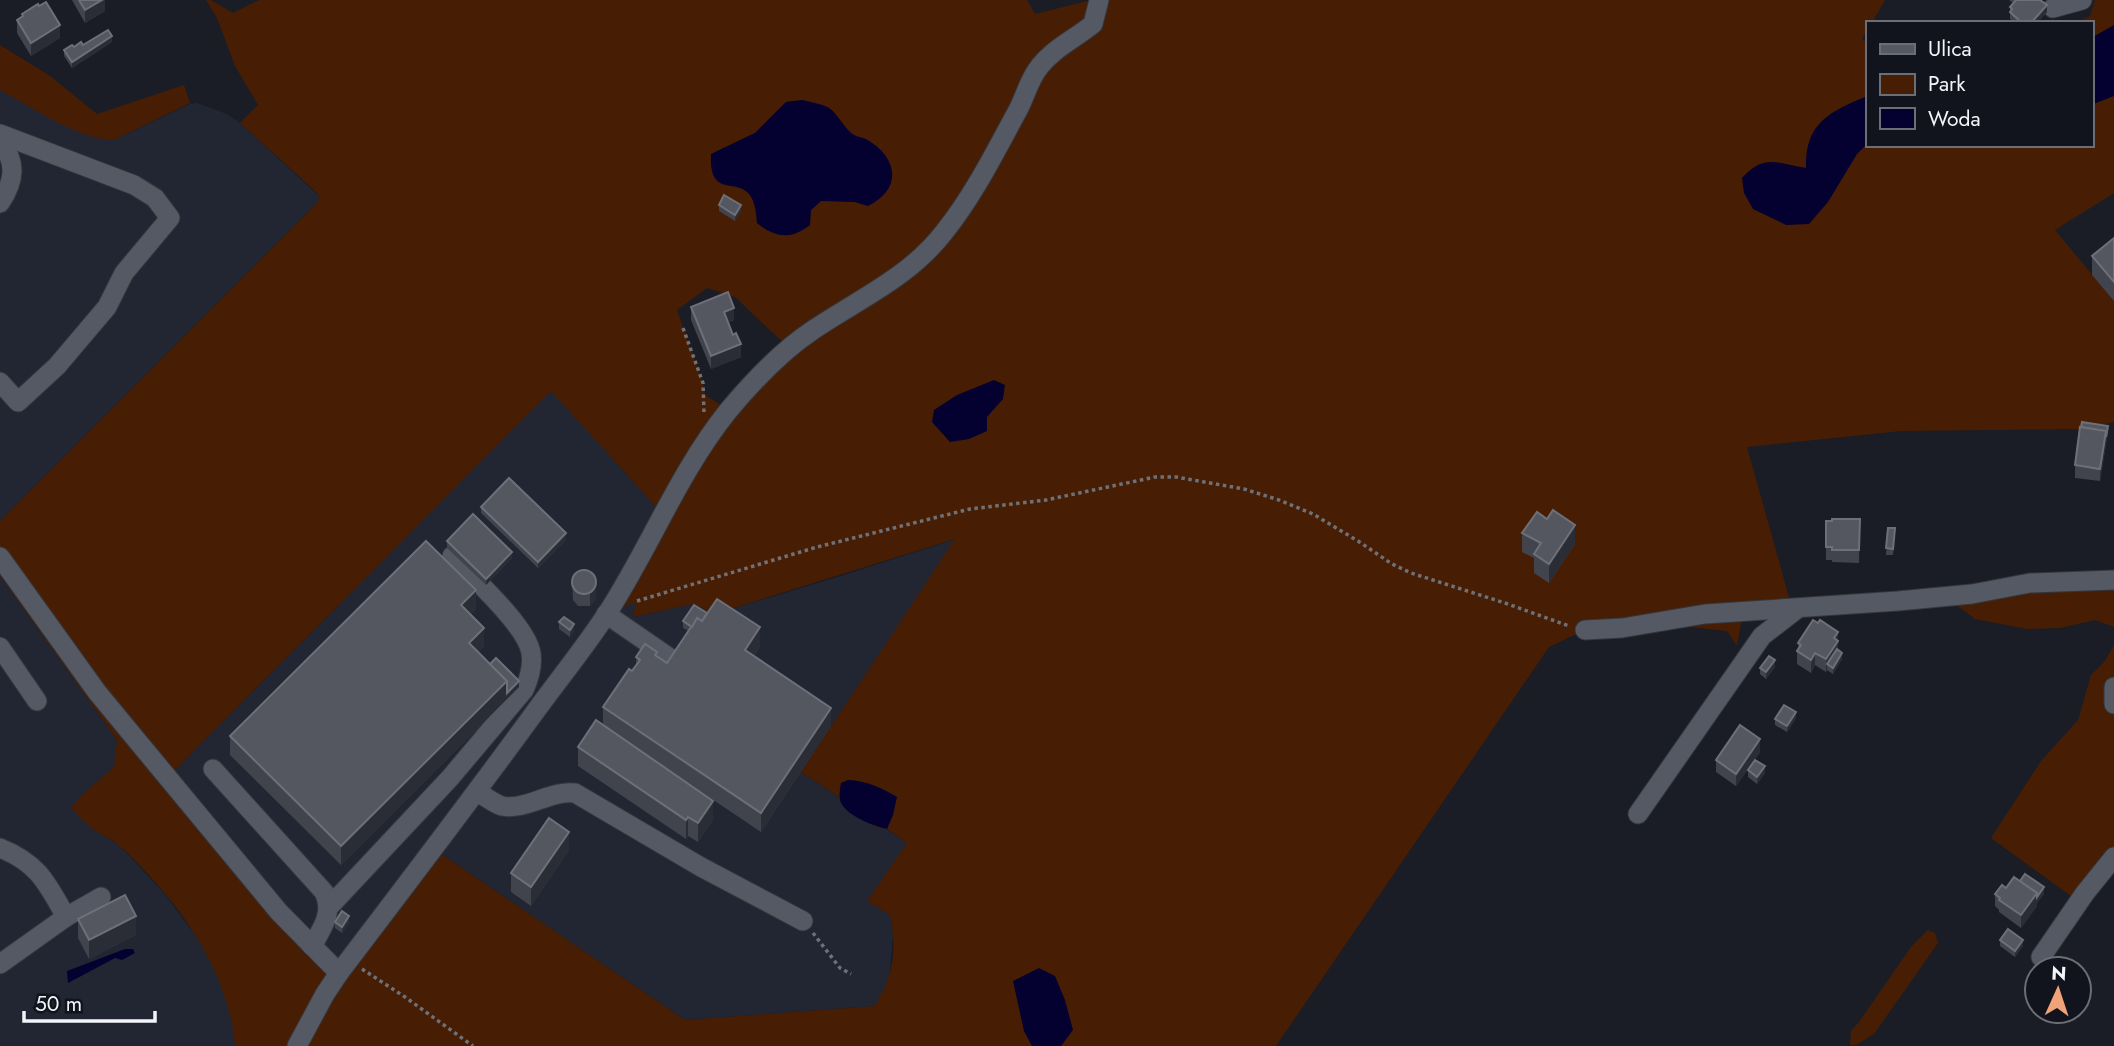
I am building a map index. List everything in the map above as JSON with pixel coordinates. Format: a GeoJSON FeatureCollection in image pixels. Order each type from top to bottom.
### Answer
{"type":"FeatureCollection","features":[{"type":"Feature","properties":{"kind":"lane"},"geometry":{"type":"LineString","coordinates":[[297,1046],[325,994],[344,967],[477,792],[606,614],[705,442],[757,378],[789,348],[888,284],[921,258],[945,232],[1020,106],[1029,82],[1038,68],[1048,57],[1093,24],[1099,0]]}},
{"type":"Feature","properties":{"kind":"lane"},"geometry":{"type":"LineString","coordinates":[[2053,8],[2082,0]]}},
{"type":"Feature","properties":{"kind":"lane"},"geometry":{"type":"LineString","coordinates":[[0,134],[134,185],[155,198],[170,218],[124,273],[107,307],[57,366],[18,402],[0,382]]}},
{"type":"Feature","properties":{"kind":"lane"},"geometry":{"type":"LineString","coordinates":[[0,141],[13,166],[11,184],[0,203]]}},
{"type":"Feature","properties":{"kind":"lane"},"geometry":{"type":"LineString","coordinates":[[312,946],[323,928],[329,907],[450,778],[524,690],[528,680],[531,652],[524,634],[452,556]]}},
{"type":"Feature","properties":{"kind":"lane"},"geometry":{"type":"LineString","coordinates":[[0,557],[106,702],[279,912],[312,946],[344,967]]}},
{"type":"Feature","properties":{"kind":"lane"},"geometry":{"type":"LineString","coordinates":[[1585,630],[1622,628],[1705,614],[1932,599],[2030,583],[2114,580]]}},
{"type":"Feature","properties":{"kind":"lane"},"geometry":{"type":"LineString","coordinates":[[1638,814],[1762,636],[1790,613],[1805,607]]}},
{"type":"Feature","properties":{"kind":"lane"},"geometry":{"type":"LineString","coordinates":[[606,614],[670,658]]}},
{"type":"Feature","properties":{"kind":"lane"},"geometry":{"type":"LineString","coordinates":[[0,647],[37,701]]}},
{"type":"Feature","properties":{"kind":"lane"},"geometry":{"type":"LineString","coordinates":[[2114,687],[2114,704]]}},
{"type":"Feature","properties":{"kind":"lane"},"geometry":{"type":"LineString","coordinates":[[214,769],[315,880],[324,892],[329,907]]}},
{"type":"Feature","properties":{"kind":"lane"},"geometry":{"type":"LineString","coordinates":[[477,792],[501,806],[558,793],[575,793],[701,867],[803,921]]}},
{"type":"Feature","properties":{"kind":"lane"},"geometry":{"type":"LineString","coordinates":[[0,848],[25,859],[41,874],[66,917]]}},
{"type":"Feature","properties":{"kind":"lane"},"geometry":{"type":"LineString","coordinates":[[2042,955],[2085,893],[2114,857]]}},
{"type":"Feature","properties":{"kind":"lane"},"geometry":{"type":"LineString","coordinates":[[0,964],[66,917],[101,897]]}},
{"type":"Feature","properties":{"kind":"path"},"geometry":{"type":"LineString","coordinates":[[683,328],[703,383],[705,442]]}},
{"type":"Feature","properties":{"kind":"path"},"geometry":{"type":"LineString","coordinates":[[606,614],[636,601],[817,547],[970,509],[1046,500],[1156,477],[1204,481],[1279,500],[1313,514],[1411,573],[1585,630]]}},
{"type":"Feature","properties":{"kind":"path"},"geometry":{"type":"LineString","coordinates":[[803,921],[840,968],[851,974]]}},
{"type":"Feature","properties":{"kind":"path"},"geometry":{"type":"LineString","coordinates":[[344,967],[405,997],[473,1046]]}},
{"type":"Feature","properties":{"kind":"shaded area"},"geometry":{"type":"Polygon","coordinates":[[[0,90],[79,132],[116,139],[197,103],[227,114],[240,123],[319,196],[318,202],[0,521],[0,90]]]}},
{"type":"Feature","properties":{"kind":"shaded area"},"geometry":{"type":"Polygon","coordinates":[[[551,390],[657,508],[633,617],[693,604],[714,614],[956,539],[801,772],[907,843],[868,901],[890,915],[893,933],[889,982],[875,1006],[685,1020],[434,849],[339,973],[174,771],[551,390]]]}},
{"type":"Feature","properties":{"kind":"shaded area"},"geometry":{"type":"Polygon","coordinates":[[[0,576],[117,740],[115,767],[84,793],[90,827],[120,846],[164,893],[204,947],[225,993],[233,1022],[235,1046],[0,1046],[0,576]]]}},
{"type":"Feature","properties":{"kind":"green space"},"geometry":{"type":"Polygon","coordinates":[[[206,0],[211,0],[233,13],[259,0],[1027,0],[1035,14],[1091,0],[1885,0],[1873,21],[1866,21],[1866,32],[1862,39],[1866,42],[1866,147],[2093,147],[2093,21],[2079,21],[2090,16],[2095,0],[2114,0],[2114,193],[2055,230],[2114,301],[2114,422],[2082,429],[1901,431],[1747,447],[1792,608],[1743,612],[1737,646],[1727,631],[1691,627],[1585,630],[1549,647],[1276,1046],[235,1046],[222,990],[211,963],[181,913],[122,848],[90,827],[71,808],[114,767],[117,740],[0,576],[0,521],[318,202],[319,196],[315,191],[240,123],[258,105],[235,66],[217,18],[206,0]],[[802,100],[786,102],[755,133],[711,154],[750,192],[756,207],[757,223],[811,210],[821,200],[855,202],[868,206],[867,140],[852,134],[829,108],[802,100]],[[707,288],[677,310],[705,395],[729,410],[789,348],[735,297],[707,288]],[[551,391],[174,771],[339,973],[434,849],[685,1020],[875,1006],[890,972],[893,940],[890,915],[867,901],[907,843],[887,829],[874,826],[843,807],[839,797],[801,772],[955,539],[714,614],[693,604],[633,617],[636,602],[606,614],[657,508],[551,391]]]}},
{"type":"Feature","properties":{"kind":"green space"},"geometry":{"type":"Polygon","coordinates":[[[0,45],[50,76],[97,114],[184,85],[190,103],[116,139],[89,136],[57,122],[0,90],[0,45]]]}},
{"type":"Feature","properties":{"kind":"green space"},"geometry":{"type":"Polygon","coordinates":[[[2114,580],[2114,627],[2095,620],[2060,628],[2027,629],[1975,619],[1955,604],[1876,613],[1880,607],[2114,580]]]}},
{"type":"Feature","properties":{"kind":"green space"},"geometry":{"type":"Polygon","coordinates":[[[2114,645],[2114,857],[2079,902],[1991,838],[2041,761],[2078,720],[2091,675],[2105,661],[2114,645]]]}},
{"type":"Feature","properties":{"kind":"green space"},"geometry":{"type":"Polygon","coordinates":[[[1928,930],[1935,933],[1938,943],[1874,1034],[1856,1045],[1850,1045],[1851,1031],[1911,947],[1928,930]]]}},
{"type":"Feature","properties":{"kind":"water"},"geometry":{"type":"Polygon","coordinates":[[[2114,25],[2114,96],[2093,104],[2093,37],[2114,25]]]}},
{"type":"Feature","properties":{"kind":"water"},"geometry":{"type":"Polygon","coordinates":[[[1866,96],[1866,145],[1857,154],[1828,202],[1809,224],[1786,225],[1753,209],[1744,193],[1742,178],[1750,170],[1764,163],[1806,168],[1810,140],[1815,130],[1822,121],[1866,96]]]}},
{"type":"Feature","properties":{"kind":"water"},"geometry":{"type":"Polygon","coordinates":[[[802,100],[829,108],[853,134],[877,146],[890,164],[891,182],[887,191],[868,206],[855,202],[821,201],[811,210],[810,225],[796,233],[783,235],[770,232],[757,223],[749,193],[717,180],[712,171],[711,154],[755,133],[786,102],[802,100]]]}},
{"type":"Feature","properties":{"kind":"water"},"geometry":{"type":"Polygon","coordinates":[[[994,380],[1005,385],[1003,399],[987,417],[987,431],[969,439],[950,442],[932,422],[934,410],[957,395],[994,380]]]}},
{"type":"Feature","properties":{"kind":"water"},"geometry":{"type":"Polygon","coordinates":[[[848,780],[873,785],[897,797],[887,829],[860,819],[843,805],[840,798],[841,783],[848,780]]]}},
{"type":"Feature","properties":{"kind":"water"},"geometry":{"type":"Polygon","coordinates":[[[125,949],[133,949],[135,953],[122,960],[115,958],[68,983],[67,971],[125,949]]]}},
{"type":"Feature","properties":{"kind":"water"},"geometry":{"type":"Polygon","coordinates":[[[1039,968],[1055,976],[1065,1000],[1073,1030],[1061,1046],[1032,1046],[1024,1031],[1013,981],[1039,968]]]}},
{"type":"Feature","properties":{"kind":"building"},"geometry":{"type":"Polygon","coordinates":[[[79,0],[102,0],[85,10],[79,0]]]}},
{"type":"Feature","properties":{"kind":"building"},"geometry":{"type":"Polygon","coordinates":[[[2016,0],[2040,0],[2047,5],[2033,21],[2020,21],[2010,12],[2010,7],[2016,0]]]}},
{"type":"Feature","properties":{"kind":"building"},"geometry":{"type":"Polygon","coordinates":[[[46,2],[60,25],[31,43],[17,20],[38,4],[39,6],[46,2]]]}},
{"type":"Feature","properties":{"kind":"building"},"geometry":{"type":"Polygon","coordinates":[[[108,30],[112,36],[72,62],[64,50],[81,42],[83,45],[108,30]]]}},
{"type":"Feature","properties":{"kind":"building"},"geometry":{"type":"Polygon","coordinates":[[[724,195],[741,205],[735,215],[719,205],[724,195]]]}},
{"type":"Feature","properties":{"kind":"building"},"geometry":{"type":"Polygon","coordinates":[[[2114,238],[2114,282],[2092,256],[2114,238]]]}},
{"type":"Feature","properties":{"kind":"building"},"geometry":{"type":"Polygon","coordinates":[[[728,292],[734,308],[724,312],[733,335],[736,333],[741,344],[711,356],[691,307],[728,292]]]}},
{"type":"Feature","properties":{"kind":"building"},"geometry":{"type":"Polygon","coordinates":[[[2082,422],[2108,426],[2106,437],[2106,431],[2081,427],[2082,422]]]}},
{"type":"Feature","properties":{"kind":"building"},"geometry":{"type":"Polygon","coordinates":[[[2080,427],[2106,431],[2100,469],[2075,465],[2080,427]]]}},
{"type":"Feature","properties":{"kind":"building"},"geometry":{"type":"Polygon","coordinates":[[[509,478],[566,533],[538,562],[481,507],[509,478]]]}},
{"type":"Feature","properties":{"kind":"building"},"geometry":{"type":"Polygon","coordinates":[[[1553,510],[1575,525],[1549,564],[1534,554],[1541,543],[1522,533],[1537,512],[1547,519],[1553,510]]]}},
{"type":"Feature","properties":{"kind":"building"},"geometry":{"type":"Polygon","coordinates":[[[473,514],[512,552],[486,579],[447,541],[473,514]]]}},
{"type":"Feature","properties":{"kind":"building"},"geometry":{"type":"Polygon","coordinates":[[[1860,519],[1859,550],[1832,550],[1832,547],[1826,547],[1826,521],[1860,519]]]}},
{"type":"Feature","properties":{"kind":"building"},"geometry":{"type":"Polygon","coordinates":[[[1888,528],[1895,528],[1893,549],[1886,548],[1888,528]]]}},
{"type":"Feature","properties":{"kind":"building"},"geometry":{"type":"Polygon","coordinates":[[[426,541],[476,590],[461,605],[484,628],[469,643],[507,681],[341,846],[230,736],[426,541]]]}},
{"type":"Feature","properties":{"kind":"building"},"geometry":{"type":"Polygon","coordinates":[[[584,570],[592,574],[596,582],[592,590],[584,594],[576,590],[572,582],[576,574],[584,570]]]}},
{"type":"Feature","properties":{"kind":"building"},"geometry":{"type":"Polygon","coordinates":[[[717,599],[760,627],[745,650],[831,708],[761,813],[603,707],[629,669],[632,671],[640,660],[636,657],[645,644],[667,663],[697,618],[702,621],[717,599]]]}},
{"type":"Feature","properties":{"kind":"building"},"geometry":{"type":"Polygon","coordinates":[[[694,605],[707,613],[702,621],[697,618],[692,627],[683,621],[694,605]]]}},
{"type":"Feature","properties":{"kind":"building"},"geometry":{"type":"Polygon","coordinates":[[[564,617],[574,624],[570,630],[559,622],[564,617]]]}},
{"type":"Feature","properties":{"kind":"building"},"geometry":{"type":"Polygon","coordinates":[[[1813,620],[1818,623],[1820,620],[1838,632],[1834,638],[1838,641],[1826,659],[1815,653],[1811,660],[1797,651],[1801,645],[1798,643],[1813,620]]]}},
{"type":"Feature","properties":{"kind":"building"},"geometry":{"type":"Polygon","coordinates":[[[1837,649],[1842,653],[1833,668],[1827,664],[1837,649]]]}},
{"type":"Feature","properties":{"kind":"building"},"geometry":{"type":"Polygon","coordinates":[[[1769,656],[1775,660],[1766,672],[1760,668],[1769,656]]]}},
{"type":"Feature","properties":{"kind":"building"},"geometry":{"type":"Polygon","coordinates":[[[496,658],[519,681],[507,693],[507,681],[490,664],[496,658]]]}},
{"type":"Feature","properties":{"kind":"building"},"geometry":{"type":"Polygon","coordinates":[[[1784,705],[1796,712],[1787,726],[1775,719],[1784,705]]]}},
{"type":"Feature","properties":{"kind":"building"},"geometry":{"type":"Polygon","coordinates":[[[596,720],[713,801],[698,823],[688,817],[686,820],[578,747],[596,720]]]}},
{"type":"Feature","properties":{"kind":"building"},"geometry":{"type":"Polygon","coordinates":[[[1740,725],[1760,739],[1736,774],[1716,760],[1740,725]]]}},
{"type":"Feature","properties":{"kind":"building"},"geometry":{"type":"Polygon","coordinates":[[[1755,760],[1765,766],[1757,777],[1748,770],[1755,760]]]}},
{"type":"Feature","properties":{"kind":"building"},"geometry":{"type":"Polygon","coordinates":[[[549,818],[569,832],[531,887],[511,873],[549,818]]]}},
{"type":"Feature","properties":{"kind":"building"},"geometry":{"type":"Polygon","coordinates":[[[2025,874],[2044,887],[2037,897],[2037,893],[2020,881],[2025,874]]]}},
{"type":"Feature","properties":{"kind":"building"},"geometry":{"type":"Polygon","coordinates":[[[2014,877],[2037,893],[2021,915],[1999,900],[1995,894],[2002,885],[2006,888],[2014,877]]]}},
{"type":"Feature","properties":{"kind":"building"},"geometry":{"type":"Polygon","coordinates":[[[125,895],[136,916],[89,940],[78,919],[125,895]]]}},
{"type":"Feature","properties":{"kind":"building"},"geometry":{"type":"Polygon","coordinates":[[[342,911],[349,916],[342,927],[335,922],[342,911]]]}},
{"type":"Feature","properties":{"kind":"building"},"geometry":{"type":"Polygon","coordinates":[[[2008,929],[2023,940],[2015,951],[2000,940],[2008,929]]]}}]}
